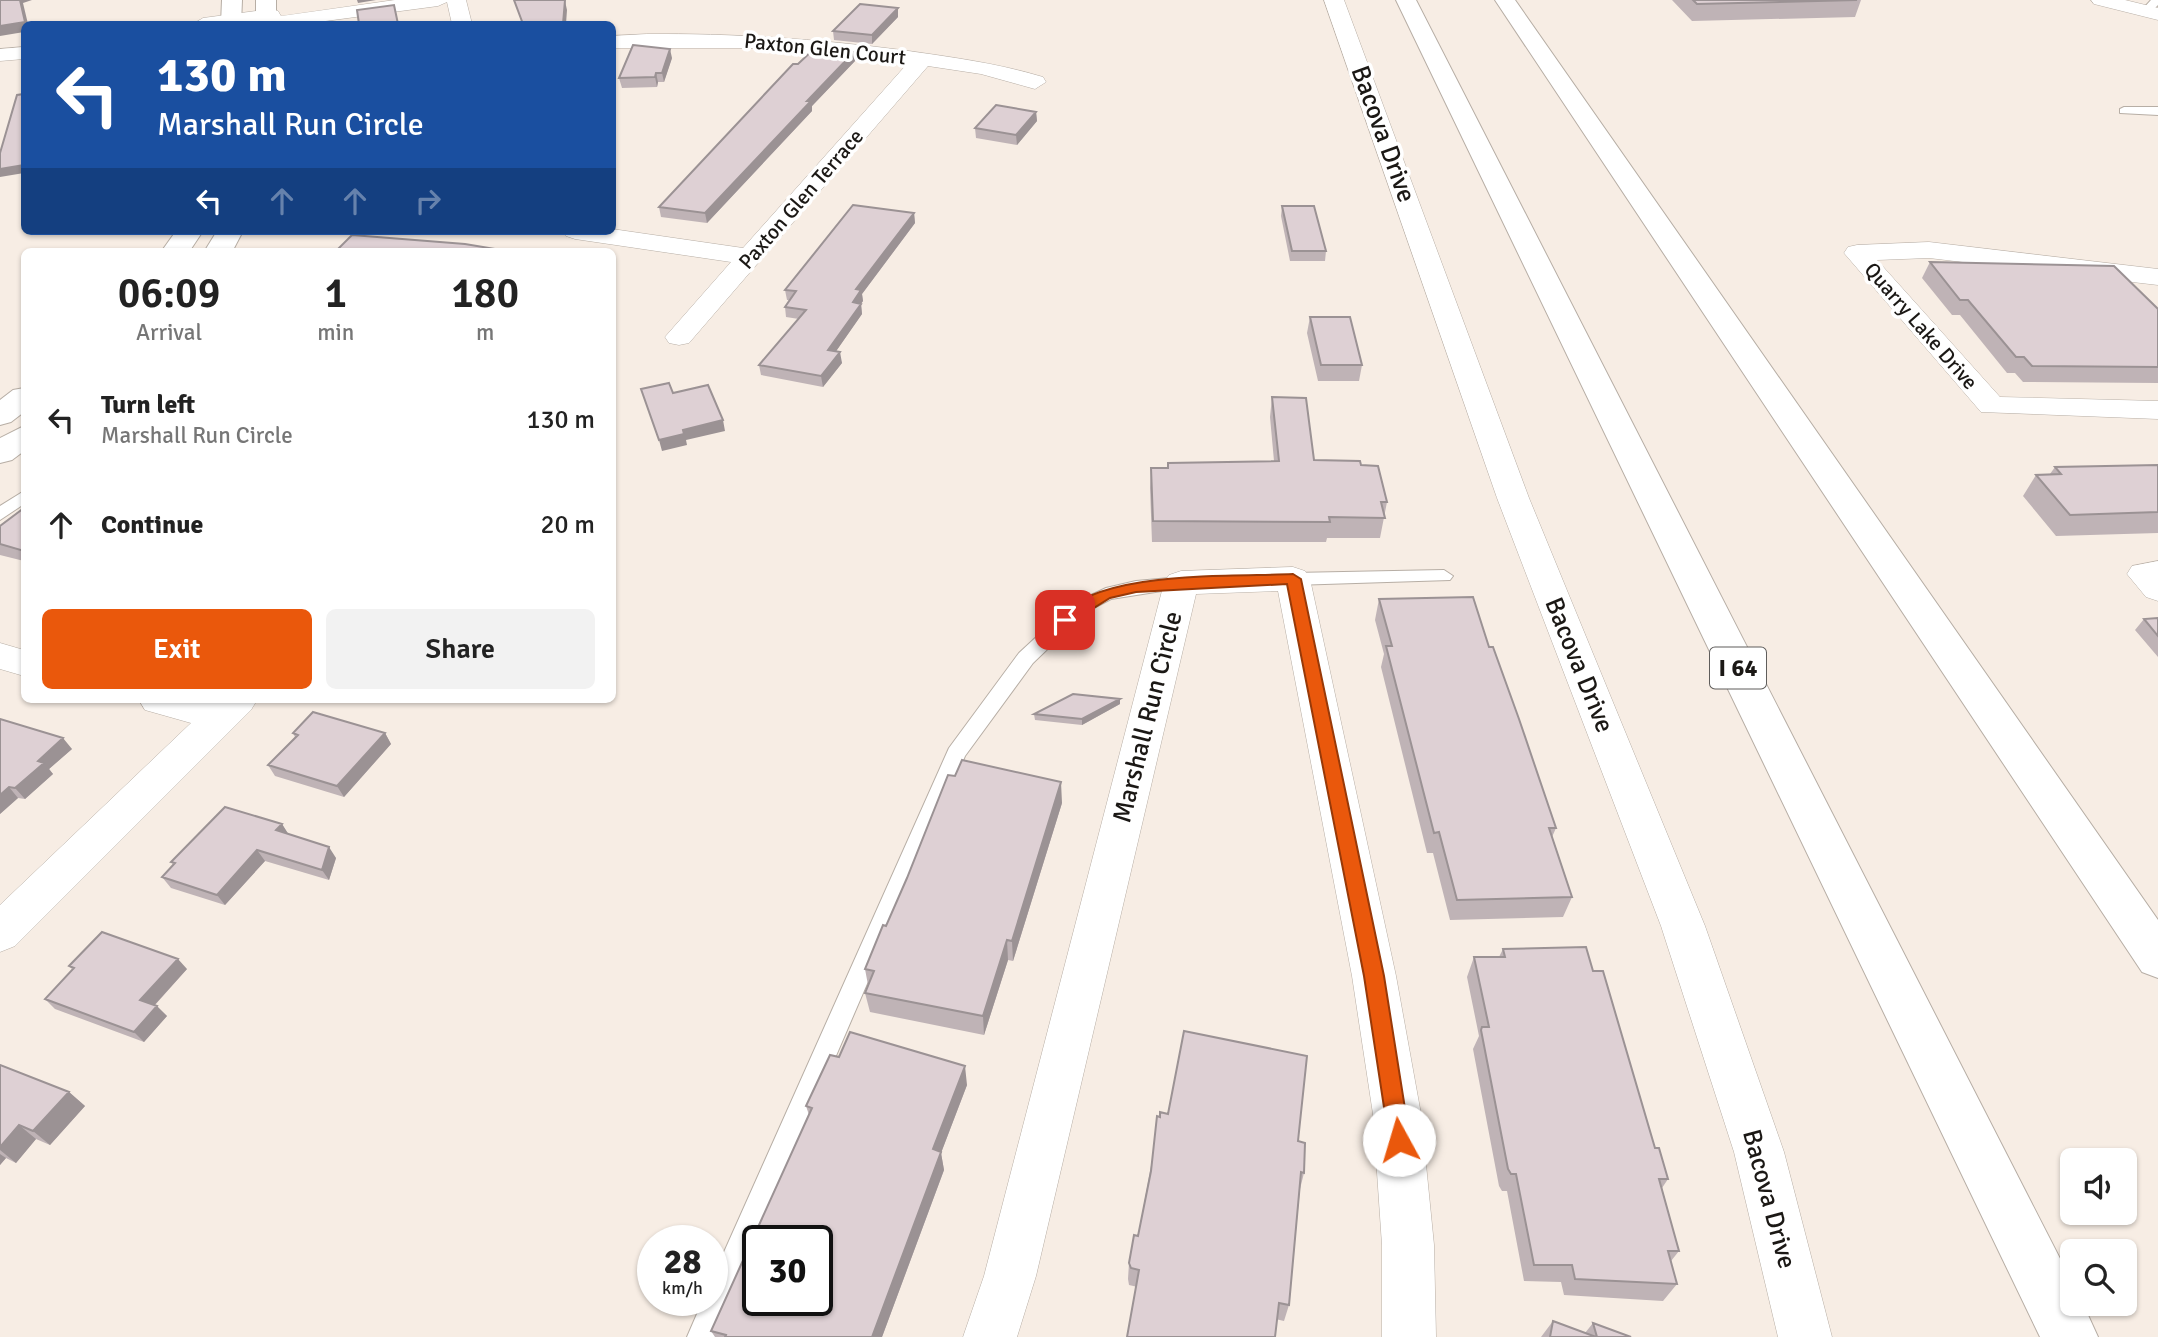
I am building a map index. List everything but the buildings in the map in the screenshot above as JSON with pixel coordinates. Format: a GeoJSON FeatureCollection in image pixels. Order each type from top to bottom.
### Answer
{"type":"FeatureCollection","features":[{"type":"Feature","properties":{"kind":"main road","name":"I 64"},"geometry":{"type":"LineString","coordinates":[[1406,0],[2070,1337]]}},
{"type":"Feature","properties":{"kind":"main road"},"geometry":{"type":"LineString","coordinates":[[1505,0],[2158,958]]}},
{"type":"Feature","properties":{"kind":"main road"},"geometry":{"type":"LineString","coordinates":[[0,415],[21,399]]}},
{"type":"Feature","properties":{"kind":"main road"},"geometry":{"type":"LineString","coordinates":[[0,453],[21,438]]}},
{"type":"Feature","properties":{"kind":"street"},"geometry":{"type":"LineString","coordinates":[[265,18],[376,0]]}},
{"type":"Feature","properties":{"kind":"street"},"geometry":{"type":"LineString","coordinates":[[212,21],[231,15],[265,18],[438,0]]}},
{"type":"Feature","properties":{"kind":"street"},"geometry":{"type":"LineString","coordinates":[[456,0],[461,21]]}},
{"type":"Feature","properties":{"kind":"street","name":"Bacova Drive"},"geometry":{"type":"LineString","coordinates":[[1334,0],[1513,498],[1683,926],[1759,1152],[1805,1337]]}},
{"type":"Feature","properties":{"kind":"street"},"geometry":{"type":"LineString","coordinates":[[2101,0],[2154,8]]}},
{"type":"Feature","properties":{"kind":"street","name":"Paxton Glen Court"},"geometry":{"type":"LineString","coordinates":[[616,42],[748,40],[989,68],[1035,82]]}},
{"type":"Feature","properties":{"kind":"street"},"geometry":{"type":"LineString","coordinates":[[0,55],[21,53]]}},
{"type":"Feature","properties":{"kind":"street","name":"Paxton Glen Terrace"},"geometry":{"type":"LineString","coordinates":[[679,337],[922,60]]}},
{"type":"Feature","properties":{"kind":"street"},"geometry":{"type":"LineString","coordinates":[[602,235],[750,257]]}},
{"type":"Feature","properties":{"kind":"street","name":"Quarry Lake Drive"},"geometry":{"type":"LineString","coordinates":[[2158,277],[1929,250],[1857,253],[1992,406],[2158,410]]}},
{"type":"Feature","properties":{"kind":"street"},"geometry":{"type":"LineString","coordinates":[[2158,573],[2144,574],[2158,589]]}},
{"type":"Feature","properties":{"kind":"street"},"geometry":{"type":"LineString","coordinates":[[1293,579],[1374,976],[1397,1114],[1408,1245],[1409,1337]]}},
{"type":"Feature","properties":{"kind":"street","name":"Marshall Run Circle"},"geometry":{"type":"LineString","coordinates":[[990,1337],[1013,1263],[1181,583],[1293,579]]}},
{"type":"Feature","properties":{"kind":"street"},"geometry":{"type":"LineString","coordinates":[[0,656],[21,662]]}},
{"type":"Feature","properties":{"kind":"street"},"geometry":{"type":"LineString","coordinates":[[182,703],[229,709]]}},
{"type":"Feature","properties":{"kind":"street"},"geometry":{"type":"LineString","coordinates":[[0,933],[229,709]]}},
{"type":"Feature","properties":{"kind":"lane"},"geometry":{"type":"LineString","coordinates":[[2124,111],[2158,111]]}},
{"type":"Feature","properties":{"kind":"lane"},"geometry":{"type":"LineString","coordinates":[[0,514],[21,498]]}},
{"type":"Feature","properties":{"kind":"lane"},"geometry":{"type":"LineString","coordinates":[[1293,579],[1444,576]]}},
{"type":"Feature","properties":{"kind":"lane"},"geometry":{"type":"LineString","coordinates":[[701,1337],[956,753],[1027,658],[1079,608],[1106,594],[1136,587],[1181,583]]}},
{"type":"Feature","properties":{"kind":"route"},"geometry":{"type":"LineString","coordinates":[[1065,620],[1079,608],[1106,594],[1136,587],[1293,579],[1374,976],[1399,1140]]}}]}
